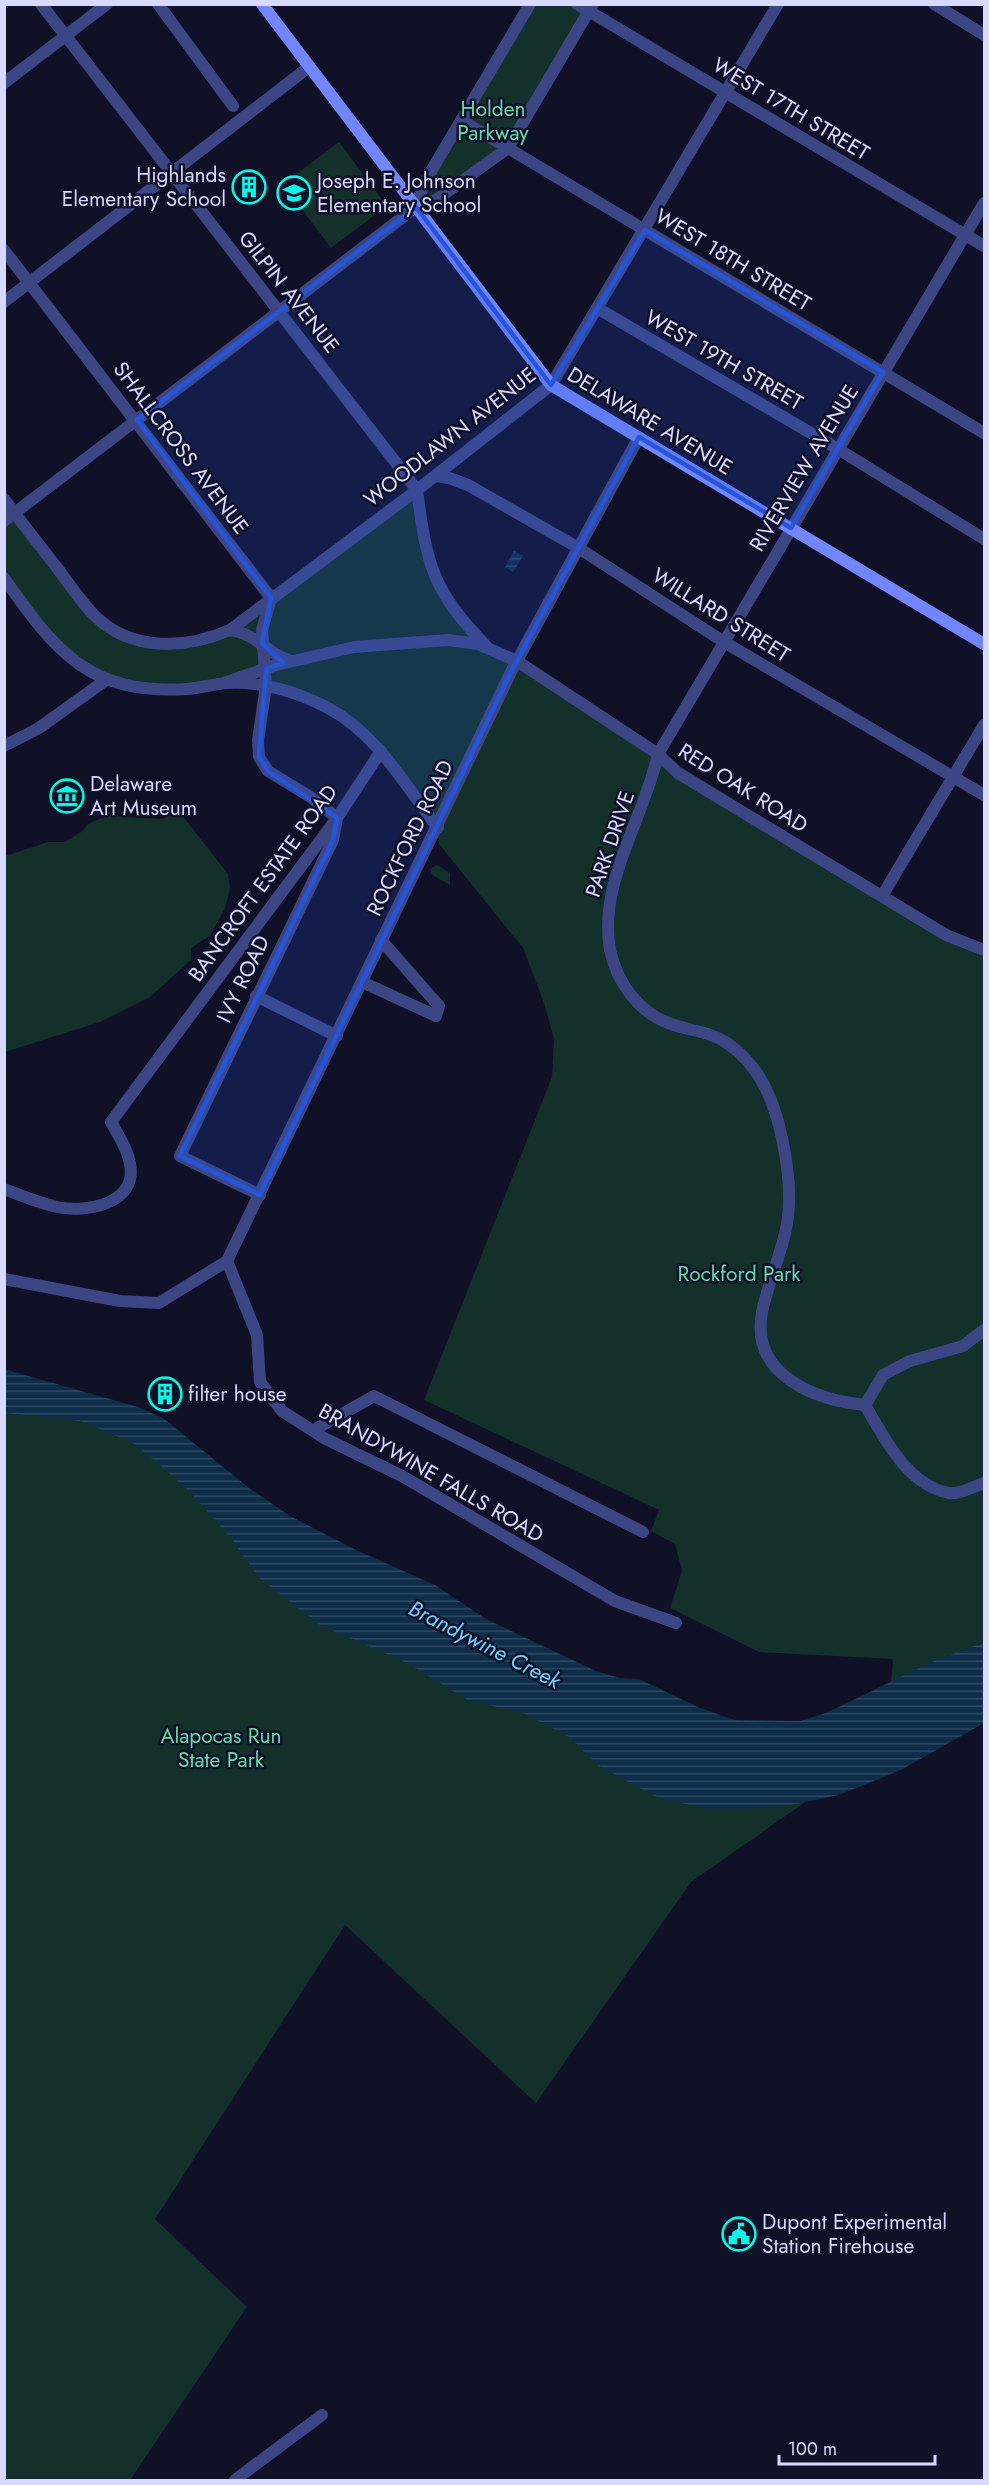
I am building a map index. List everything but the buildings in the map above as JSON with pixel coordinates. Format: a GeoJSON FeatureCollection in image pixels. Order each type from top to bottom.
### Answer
{"type":"FeatureCollection","features":[{"type":"Feature","properties":{"kind":"street","name":"GILPIN AVENUE"},"geometry":{"type":"LineString","coordinates":[[42,4],[417,490]]}},
{"type":"Feature","properties":{"kind":"street"},"geometry":{"type":"LineString","coordinates":[[4,83],[107,4]]}},
{"type":"Feature","properties":{"kind":"street"},"geometry":{"type":"LineString","coordinates":[[158,4],[233,106]]}},
{"type":"Feature","properties":{"kind":"street","name":"DELAWARE AVENUE"},"geometry":{"type":"LineString","coordinates":[[262,4],[551,385],[984,644]]}},
{"type":"Feature","properties":{"kind":"street"},"geometry":{"type":"LineString","coordinates":[[416,207],[424,183],[530,4]]}},
{"type":"Feature","properties":{"kind":"street","name":"WEST 17TH STREET"},"geometry":{"type":"LineString","coordinates":[[577,4],[591,8],[726,93],[984,246]]}},
{"type":"Feature","properties":{"kind":"street","name":"WOODLAWN AVENUE"},"geometry":{"type":"LineString","coordinates":[[4,499],[89,609],[98,618],[123,634],[150,643],[189,643],[230,630],[435,477],[551,385],[778,4]]}},
{"type":"Feature","properties":{"kind":"street"},"geometry":{"type":"LineString","coordinates":[[936,5],[984,34]]}},
{"type":"Feature","properties":{"kind":"street"},"geometry":{"type":"LineString","coordinates":[[4,522],[416,207],[436,200],[508,148],[591,8]]}},
{"type":"Feature","properties":{"kind":"street"},"geometry":{"type":"LineString","coordinates":[[4,302],[309,67]]}},
{"type":"Feature","properties":{"kind":"street","name":"WEST 18TH STREET"},"geometry":{"type":"LineString","coordinates":[[461,120],[984,433]]}},
{"type":"Feature","properties":{"kind":"street","name":"RIVERVIEW AVENUE"},"geometry":{"type":"LineString","coordinates":[[658,754],[984,203]]}},
{"type":"Feature","properties":{"kind":"street","name":"SHALLCROSS AVENUE"},"geometry":{"type":"LineString","coordinates":[[4,250],[137,420],[271,598]]}},
{"type":"Feature","properties":{"kind":"street","name":"WEST 19TH STREET"},"geometry":{"type":"LineString","coordinates":[[597,308],[838,449],[984,539]]}},
{"type":"Feature","properties":{"kind":"street","name":"ROCKFORD ROAD"},"geometry":{"type":"LineString","coordinates":[[227,1261],[338,1036],[381,940],[438,828],[517,661],[577,547],[639,437]]}},
{"type":"Feature","properties":{"kind":"street","name":"WILLARD STREET"},"geometry":{"type":"LineString","coordinates":[[435,477],[449,478],[468,485],[577,547],[724,642],[984,795]]}},
{"type":"Feature","properties":{"kind":"street","name":"RED OAK ROAD"},"geometry":{"type":"LineString","coordinates":[[417,490],[422,532],[436,581],[451,607],[487,648]]}},
{"type":"Feature","properties":{"kind":"street"},"geometry":{"type":"LineString","coordinates":[[4,578],[59,648],[84,669],[106,680],[152,690],[189,689],[245,682],[290,692],[330,709],[362,733],[381,751],[438,828]]}},
{"type":"Feature","properties":{"kind":"street"},"geometry":{"type":"LineString","coordinates":[[271,598],[262,630],[266,686],[258,740],[259,757],[268,771],[312,798],[337,818]]}},
{"type":"Feature","properties":{"kind":"street"},"geometry":{"type":"LineString","coordinates":[[230,630],[251,634],[273,653],[292,662]]}},
{"type":"Feature","properties":{"kind":"street","name":"RED OAK ROAD"},"geometry":{"type":"LineString","coordinates":[[224,683],[266,669],[354,647],[396,642],[448,640],[487,648],[517,661],[658,754],[678,773],[946,935],[984,950]]}},
{"type":"Feature","properties":{"kind":"street"},"geometry":{"type":"LineString","coordinates":[[4,746],[39,728],[106,680]]}},
{"type":"Feature","properties":{"kind":"street"},"geometry":{"type":"LineString","coordinates":[[882,896],[984,725]]}},
{"type":"Feature","properties":{"kind":"street","name":"BANCROFT ESTATE ROAD"},"geometry":{"type":"LineString","coordinates":[[4,1190],[60,1208],[102,1205],[118,1199],[129,1186],[130,1163],[111,1122],[337,818],[381,751]]}},
{"type":"Feature","properties":{"kind":"street","name":"PARK DRIVE"},"geometry":{"type":"LineString","coordinates":[[658,754],[650,786],[609,899],[608,937],[616,968],[628,992],[646,1011],[671,1024],[716,1036],[743,1055],[759,1076],[771,1100],[782,1139],[789,1206],[786,1229],[762,1312],[762,1339],[766,1352],[777,1370],[796,1385],[837,1402],[865,1405]]}},
{"type":"Feature","properties":{"kind":"street","name":"IVY ROAD"},"geometry":{"type":"LineString","coordinates":[[260,1195],[180,1156],[333,840],[337,818]]}},
{"type":"Feature","properties":{"kind":"street"},"geometry":{"type":"LineString","coordinates":[[362,982],[436,1016],[439,1006],[381,940]]}},
{"type":"Feature","properties":{"kind":"street"},"geometry":{"type":"LineString","coordinates":[[256,996],[338,1036]]}},
{"type":"Feature","properties":{"kind":"street"},"geometry":{"type":"LineString","coordinates":[[4,1279],[120,1301],[159,1303],[227,1261]]}},
{"type":"Feature","properties":{"kind":"street","name":"BRANDYWINE FALLS ROAD"},"geometry":{"type":"LineString","coordinates":[[227,1261],[257,1335],[260,1382],[282,1411],[402,1476],[615,1601],[675,1623]]}},
{"type":"Feature","properties":{"kind":"street"},"geometry":{"type":"LineString","coordinates":[[984,1330],[963,1346],[910,1361],[883,1375],[865,1405],[888,1444],[918,1479],[951,1493],[984,1483]]}},
{"type":"Feature","properties":{"kind":"street"},"geometry":{"type":"LineString","coordinates":[[314,1430],[374,1396],[643,1532]]}},
{"type":"Feature","properties":{"kind":"street"},"geometry":{"type":"LineString","coordinates":[[235,2481],[322,2415]]}},
{"type":"Feature","properties":{"kind":"highlighted area"},"geometry":{"type":"Polygon","coordinates":[[[416,207],[551,385],[645,230],[883,372],[791,528],[639,437],[512,670],[260,1195],[180,1156],[333,840],[337,818],[268,771],[259,757],[266,669],[283,663],[262,643],[271,598],[137,420],[416,207]]]}},
{"type":"Feature","properties":{"kind":"green space","name":"Holden Parkway"},"geometry":{"type":"Polygon","coordinates":[[[530,5],[593,5],[508,148],[416,207],[530,5]]]}},
{"type":"Feature","properties":{"kind":"green space"},"geometry":{"type":"Polygon","coordinates":[[[339,142],[387,206],[331,248],[283,184],[339,142]]]}},
{"type":"Feature","properties":{"kind":"green space","name":"Rockford Park"},"geometry":{"type":"Polygon","coordinates":[[[417,490],[427,553],[473,633],[882,896],[984,950],[984,1642],[937,1660],[891,1683],[893,1659],[759,1652],[670,1608],[682,1571],[675,1544],[651,1531],[659,1510],[424,1400],[552,1077],[554,1039],[544,1003],[523,948],[439,844],[437,828],[346,719],[266,686],[266,669],[237,679],[152,690],[84,669],[5,578],[4,499],[98,618],[150,643],[219,634],[417,490]]]}},
{"type":"Feature","properties":{"kind":"green space"},"geometry":{"type":"Polygon","coordinates":[[[178,810],[228,874],[230,889],[225,908],[210,936],[191,948],[191,960],[150,997],[100,1022],[5,1052],[5,856],[48,842],[65,842],[81,832],[88,824],[105,816],[163,819],[178,810]]]}},
{"type":"Feature","properties":{"kind":"green space"},"geometry":{"type":"Polygon","coordinates":[[[437,865],[450,873],[450,885],[432,875],[430,869],[437,865]]]}},
{"type":"Feature","properties":{"kind":"green space","name":"Alapocas Run State Park"},"geometry":{"type":"Polygon","coordinates":[[[5,1378],[121,1411],[271,1526],[796,1785],[804,1803],[691,1882],[536,2103],[345,1925],[155,2219],[247,2307],[130,2480],[5,2480],[5,1378]]]}},
{"type":"Feature","properties":{"kind":"water"},"geometry":{"type":"Polygon","coordinates":[[[514,551],[523,556],[513,572],[505,567],[514,551]]]}},
{"type":"Feature","properties":{"kind":"water","name":"Brandywine Creek"},"geometry":{"type":"Polygon","coordinates":[[[4,1369],[138,1407],[163,1418],[249,1488],[290,1516],[354,1549],[435,1585],[486,1619],[596,1671],[620,1678],[639,1679],[700,1708],[735,1720],[800,1721],[826,1713],[936,1660],[984,1642],[984,1723],[901,1770],[839,1795],[791,1805],[752,1809],[705,1809],[654,1796],[599,1766],[569,1737],[523,1713],[469,1701],[407,1663],[320,1625],[259,1578],[231,1538],[186,1488],[135,1444],[81,1421],[5,1413],[4,1369]]]}},
{"type":"Feature","properties":{"kind":"place","name":"Highlands Elementary School"},"geometry":{"type":"Point","coordinates":[249,187]}},
{"type":"Feature","properties":{"kind":"place","name":"Joseph E. Johnson Elementary School"},"geometry":{"type":"Point","coordinates":[294,193]}},
{"type":"Feature","properties":{"kind":"place","name":"Delaware Art Museum"},"geometry":{"type":"Point","coordinates":[67,796]}},
{"type":"Feature","properties":{"kind":"place","name":"filter house"},"geometry":{"type":"Point","coordinates":[165,1394]}},
{"type":"Feature","properties":{"kind":"place","name":"Dupont Experimental Station Firehouse"},"geometry":{"type":"Point","coordinates":[739,2234]}}]}
